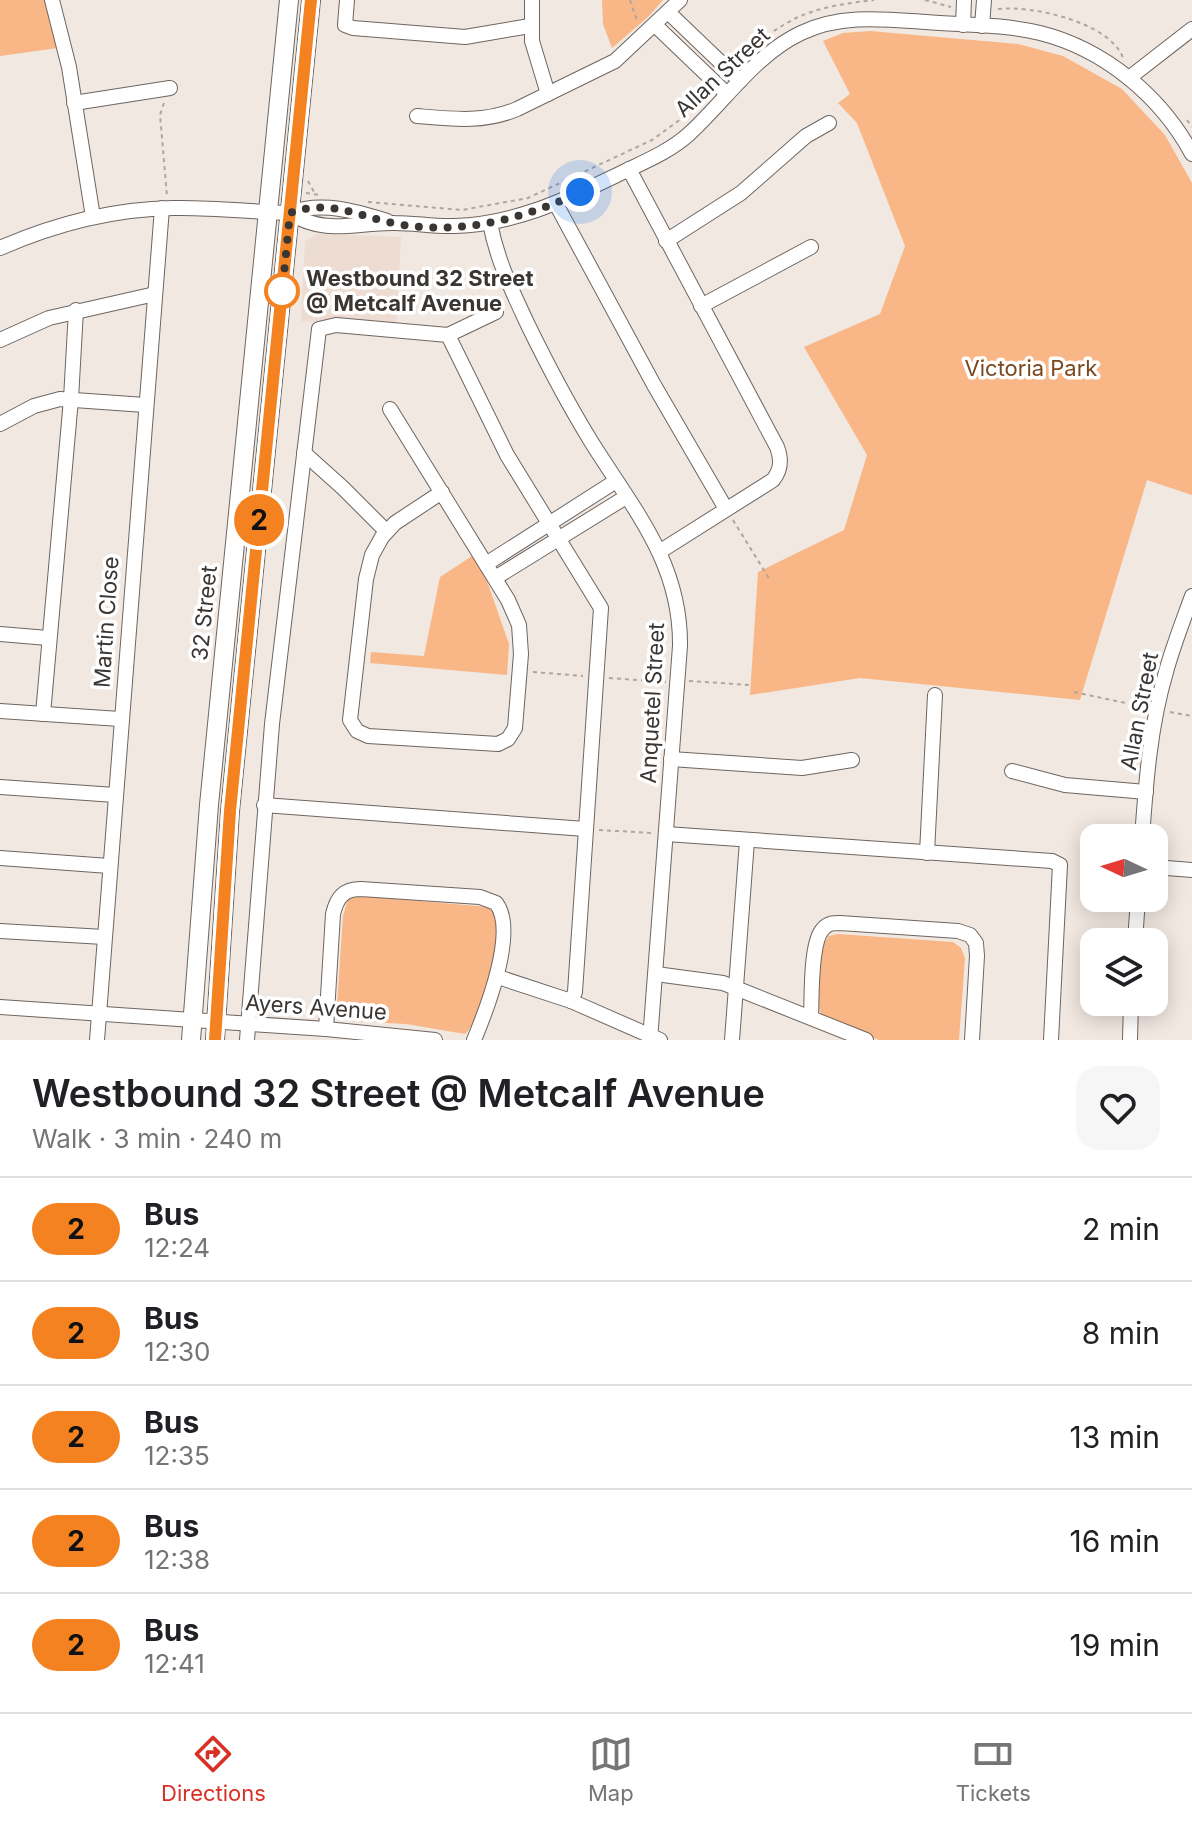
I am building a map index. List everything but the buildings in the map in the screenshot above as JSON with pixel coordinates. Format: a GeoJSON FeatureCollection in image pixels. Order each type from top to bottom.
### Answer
{"type":"FeatureCollection","features":[{"type":"Feature","properties":{"kind":"main road","name":"32 Street"},"geometry":{"type":"LineString","coordinates":[[191,1040],[209,805],[289,0]]}},
{"type":"Feature","properties":{"kind":"main road","name":"32 Street"},"geometry":{"type":"LineString","coordinates":[[216,1031],[230,811],[311,0]]}},
{"type":"Feature","properties":{"kind":"street"},"geometry":{"type":"LineString","coordinates":[[52,0],[65,47],[93,217]]}},
{"type":"Feature","properties":{"kind":"street"},"geometry":{"type":"LineString","coordinates":[[347,0],[345,25],[353,28],[465,37],[530,26]]}},
{"type":"Feature","properties":{"kind":"street"},"geometry":{"type":"LineString","coordinates":[[532,0],[530,26],[534,51],[548,94]]}},
{"type":"Feature","properties":{"kind":"street"},"geometry":{"type":"LineString","coordinates":[[417,116],[476,120],[508,113],[615,61],[680,0]]}},
{"type":"Feature","properties":{"kind":"street"},"geometry":{"type":"LineString","coordinates":[[959,5],[963,25]]}},
{"type":"Feature","properties":{"kind":"street"},"geometry":{"type":"LineString","coordinates":[[982,26],[988,6]]}},
{"type":"Feature","properties":{"kind":"street"},"geometry":{"type":"LineString","coordinates":[[668,12],[740,81]]}},
{"type":"Feature","properties":{"kind":"street","name":"Allan Street"},"geometry":{"type":"LineString","coordinates":[[0,248],[45,230],[164,203],[290,213],[307,224],[354,227],[393,223],[443,226],[490,223],[526,215],[556,204],[676,144],[759,61],[801,32],[841,20],[876,19],[1022,30],[1080,47],[1128,71],[1155,103],[1188,132],[1192,154]]}},
{"type":"Feature","properties":{"kind":"street"},"geometry":{"type":"LineString","coordinates":[[1128,71],[1192,29]]}},
{"type":"Feature","properties":{"kind":"street"},"geometry":{"type":"LineString","coordinates":[[650,30],[727,94]]}},
{"type":"Feature","properties":{"kind":"street"},"geometry":{"type":"LineString","coordinates":[[74,103],[170,88]]}},
{"type":"Feature","properties":{"kind":"street"},"geometry":{"type":"LineString","coordinates":[[666,241],[741,193],[806,136],[829,123]]}},
{"type":"Feature","properties":{"kind":"street"},"geometry":{"type":"LineString","coordinates":[[629,169],[777,447],[780,459],[779,470],[773,480],[659,552]]}},
{"type":"Feature","properties":{"kind":"street","name":"Martin Close"},"geometry":{"type":"LineString","coordinates":[[97,1040],[145,405],[164,203]]}},
{"type":"Feature","properties":{"kind":"street"},"geometry":{"type":"LineString","coordinates":[[556,204],[654,385],[726,509]]}},
{"type":"Feature","properties":{"kind":"street","name":"Anquetel Street"},"geometry":{"type":"LineString","coordinates":[[490,223],[500,262],[558,387],[659,552],[672,580],[679,621],[654,1039]]}},
{"type":"Feature","properties":{"kind":"street"},"geometry":{"type":"LineString","coordinates":[[701,306],[811,247]]}},
{"type":"Feature","properties":{"kind":"street"},"geometry":{"type":"LineString","coordinates":[[0,340],[49,318],[155,294]]}},
{"type":"Feature","properties":{"kind":"street"},"geometry":{"type":"LineString","coordinates":[[43,714],[76,310]]}},
{"type":"Feature","properties":{"kind":"street"},"geometry":{"type":"LineString","coordinates":[[247,1040],[264,805],[319,329],[336,325],[448,335],[496,312]]}},
{"type":"Feature","properties":{"kind":"street"},"geometry":{"type":"LineString","coordinates":[[448,335],[507,455],[601,608],[575,992],[571,1001]]}},
{"type":"Feature","properties":{"kind":"street"},"geometry":{"type":"LineString","coordinates":[[0,424],[43,403],[71,399],[145,405]]}},
{"type":"Feature","properties":{"kind":"street"},"geometry":{"type":"LineString","coordinates":[[390,409],[442,492],[495,578],[513,609],[521,635],[516,721],[512,734],[493,745],[362,734],[352,725],[349,709],[368,566],[386,531],[404,515],[442,492]]}},
{"type":"Feature","properties":{"kind":"street"},"geometry":{"type":"LineString","coordinates":[[304,453],[386,531]]}},
{"type":"Feature","properties":{"kind":"street"},"geometry":{"type":"LineString","coordinates":[[486,564],[616,481]]}},
{"type":"Feature","properties":{"kind":"street"},"geometry":{"type":"LineString","coordinates":[[495,578],[626,497]]}},
{"type":"Feature","properties":{"kind":"street","name":"Allan Street"},"geometry":{"type":"LineString","coordinates":[[1143,824],[1153,730],[1165,674],[1192,596]]}},
{"type":"Feature","properties":{"kind":"street"},"geometry":{"type":"LineString","coordinates":[[0,634],[48,638]]}},
{"type":"Feature","properties":{"kind":"street"},"geometry":{"type":"LineString","coordinates":[[927,853],[935,695]]}},
{"type":"Feature","properties":{"kind":"street"},"geometry":{"type":"LineString","coordinates":[[0,711],[120,719]]}},
{"type":"Feature","properties":{"kind":"street"},"geometry":{"type":"LineString","coordinates":[[671,759],[795,768],[852,760]]}},
{"type":"Feature","properties":{"kind":"street"},"geometry":{"type":"LineString","coordinates":[[1012,771],[1065,785],[1146,792]]}},
{"type":"Feature","properties":{"kind":"street"},"geometry":{"type":"LineString","coordinates":[[0,787],[115,795]]}},
{"type":"Feature","properties":{"kind":"street"},"geometry":{"type":"LineString","coordinates":[[264,805],[585,829]]}},
{"type":"Feature","properties":{"kind":"street"},"geometry":{"type":"LineString","coordinates":[[666,834],[1052,861],[1060,865],[1051,1040]]}},
{"type":"Feature","properties":{"kind":"street"},"geometry":{"type":"LineString","coordinates":[[732,1040],[747,841]]}},
{"type":"Feature","properties":{"kind":"street"},"geometry":{"type":"LineString","coordinates":[[0,858],[109,866]]}},
{"type":"Feature","properties":{"kind":"street"},"geometry":{"type":"LineString","coordinates":[[1168,868],[1192,870]]}},
{"type":"Feature","properties":{"kind":"street"},"geometry":{"type":"LineString","coordinates":[[326,1029],[333,914],[340,896],[353,889],[490,900],[499,907],[503,920],[498,977],[474,1040]]}},
{"type":"Feature","properties":{"kind":"street"},"geometry":{"type":"LineString","coordinates":[[811,1017],[816,944],[820,932],[828,925],[840,923],[958,931],[970,935],[977,949],[972,1040]]}},
{"type":"Feature","properties":{"kind":"street"},"geometry":{"type":"LineString","coordinates":[[0,931],[104,937]]}},
{"type":"Feature","properties":{"kind":"street"},"geometry":{"type":"LineString","coordinates":[[656,974],[698,977],[736,988],[866,1040]]}},
{"type":"Feature","properties":{"kind":"street"},"geometry":{"type":"LineString","coordinates":[[498,977],[571,1001],[654,1039]]}},
{"type":"Feature","properties":{"kind":"street","name":"Ayers Avenue"},"geometry":{"type":"LineString","coordinates":[[0,1007],[193,1020],[216,1031],[248,1024],[435,1040]]}},
{"type":"Feature","properties":{"kind":"street"},"geometry":{"type":"LineString","coordinates":[[1130,1040],[1131,1016]]}},
{"type":"Feature","properties":{"kind":"path"},"geometry":{"type":"LineString","coordinates":[[630,0],[632,12],[650,30]]}},
{"type":"Feature","properties":{"kind":"path"},"geometry":{"type":"LineString","coordinates":[[925,0],[949,6],[959,5]]}},
{"type":"Feature","properties":{"kind":"path"},"geometry":{"type":"LineString","coordinates":[[988,6],[1036,10],[1075,22],[1109,38],[1117,46],[1128,71]]}},
{"type":"Feature","properties":{"kind":"path"},"geometry":{"type":"LineString","coordinates":[[164,203],[160,115],[170,88]]}},
{"type":"Feature","properties":{"kind":"path"},"geometry":{"type":"LineString","coordinates":[[364,202],[462,210],[528,198],[652,140],[681,119],[704,93],[710,91]]}},
{"type":"Feature","properties":{"kind":"path"},"geometry":{"type":"LineString","coordinates":[[1188,132],[1192,127]]}},
{"type":"Feature","properties":{"kind":"path"},"geometry":{"type":"LineString","coordinates":[[306,177],[314,193]]}},
{"type":"Feature","properties":{"kind":"path"},"geometry":{"type":"LineString","coordinates":[[305,194],[314,193],[322,197]]}},
{"type":"Feature","properties":{"kind":"path"},"geometry":{"type":"LineString","coordinates":[[726,509],[770,580]]}},
{"type":"Feature","properties":{"kind":"path"},"geometry":{"type":"LineString","coordinates":[[687,681],[750,685]]}},
{"type":"Feature","properties":{"kind":"path"},"geometry":{"type":"LineString","coordinates":[[1074,692],[1146,707]]}},
{"type":"Feature","properties":{"kind":"path"},"geometry":{"type":"LineString","coordinates":[[1167,711],[1192,716]]}},
{"type":"Feature","properties":{"kind":"path"},"geometry":{"type":"LineString","coordinates":[[585,829],[666,834]]}},
{"type":"Feature","properties":{"kind":"shaded area"},"geometry":{"type":"Polygon","coordinates":[[[317,234],[401,237],[396,327],[301,321],[305,241],[317,234]]]}},
{"type":"Feature","properties":{"kind":"green space"},"geometry":{"type":"Polygon","coordinates":[[[0,0],[52,0],[65,47],[0,56],[0,0]]]}},
{"type":"Feature","properties":{"kind":"green space"},"geometry":{"type":"Polygon","coordinates":[[[602,0],[663,0],[612,48],[603,24],[602,0]]]}},
{"type":"Feature","properties":{"kind":"green space","name":"Victoria Park"},"geometry":{"type":"Polygon","coordinates":[[[870,31],[1018,44],[1063,56],[1122,89],[1165,135],[1192,183],[1192,495],[1147,480],[1080,700],[860,678],[750,695],[758,572],[844,530],[867,455],[804,347],[880,314],[905,246],[857,123],[838,103],[850,94],[823,41],[843,33],[870,31]]]}},
{"type":"Feature","properties":{"kind":"green space"},"geometry":{"type":"Polygon","coordinates":[[[472,556],[487,581],[509,644],[507,675],[370,663],[371,652],[424,656],[440,577],[472,556]]]}},
{"type":"Feature","properties":{"kind":"green space"},"geometry":{"type":"Polygon","coordinates":[[[362,896],[488,907],[495,914],[496,943],[490,977],[480,1010],[465,1034],[406,1024],[351,1021],[340,1015],[337,1004],[343,916],[348,899],[362,896]]]}},
{"type":"Feature","properties":{"kind":"green space"},"geometry":{"type":"Polygon","coordinates":[[[838,934],[953,942],[961,948],[965,958],[959,1040],[879,1040],[823,1018],[817,1004],[821,946],[829,936],[838,934]]]}},
{"type":"Feature","properties":{"kind":"bus line","name":"2"},"geometry":{"type":"LineString","coordinates":[[215,1040],[230,811],[311,0]]}},
{"type":"Feature","properties":{"kind":"place","name":"Westbound 32 Street @ Metcalf Avenue"},"geometry":{"type":"Point","coordinates":[282,291]}},
{"type":"Feature","properties":{"kind":"route"},"geometry":{"type":"LineString","coordinates":[[282,291],[282,294],[290,213],[307,207],[353,210],[393,223],[471,225],[526,215],[580,192]]}}]}
